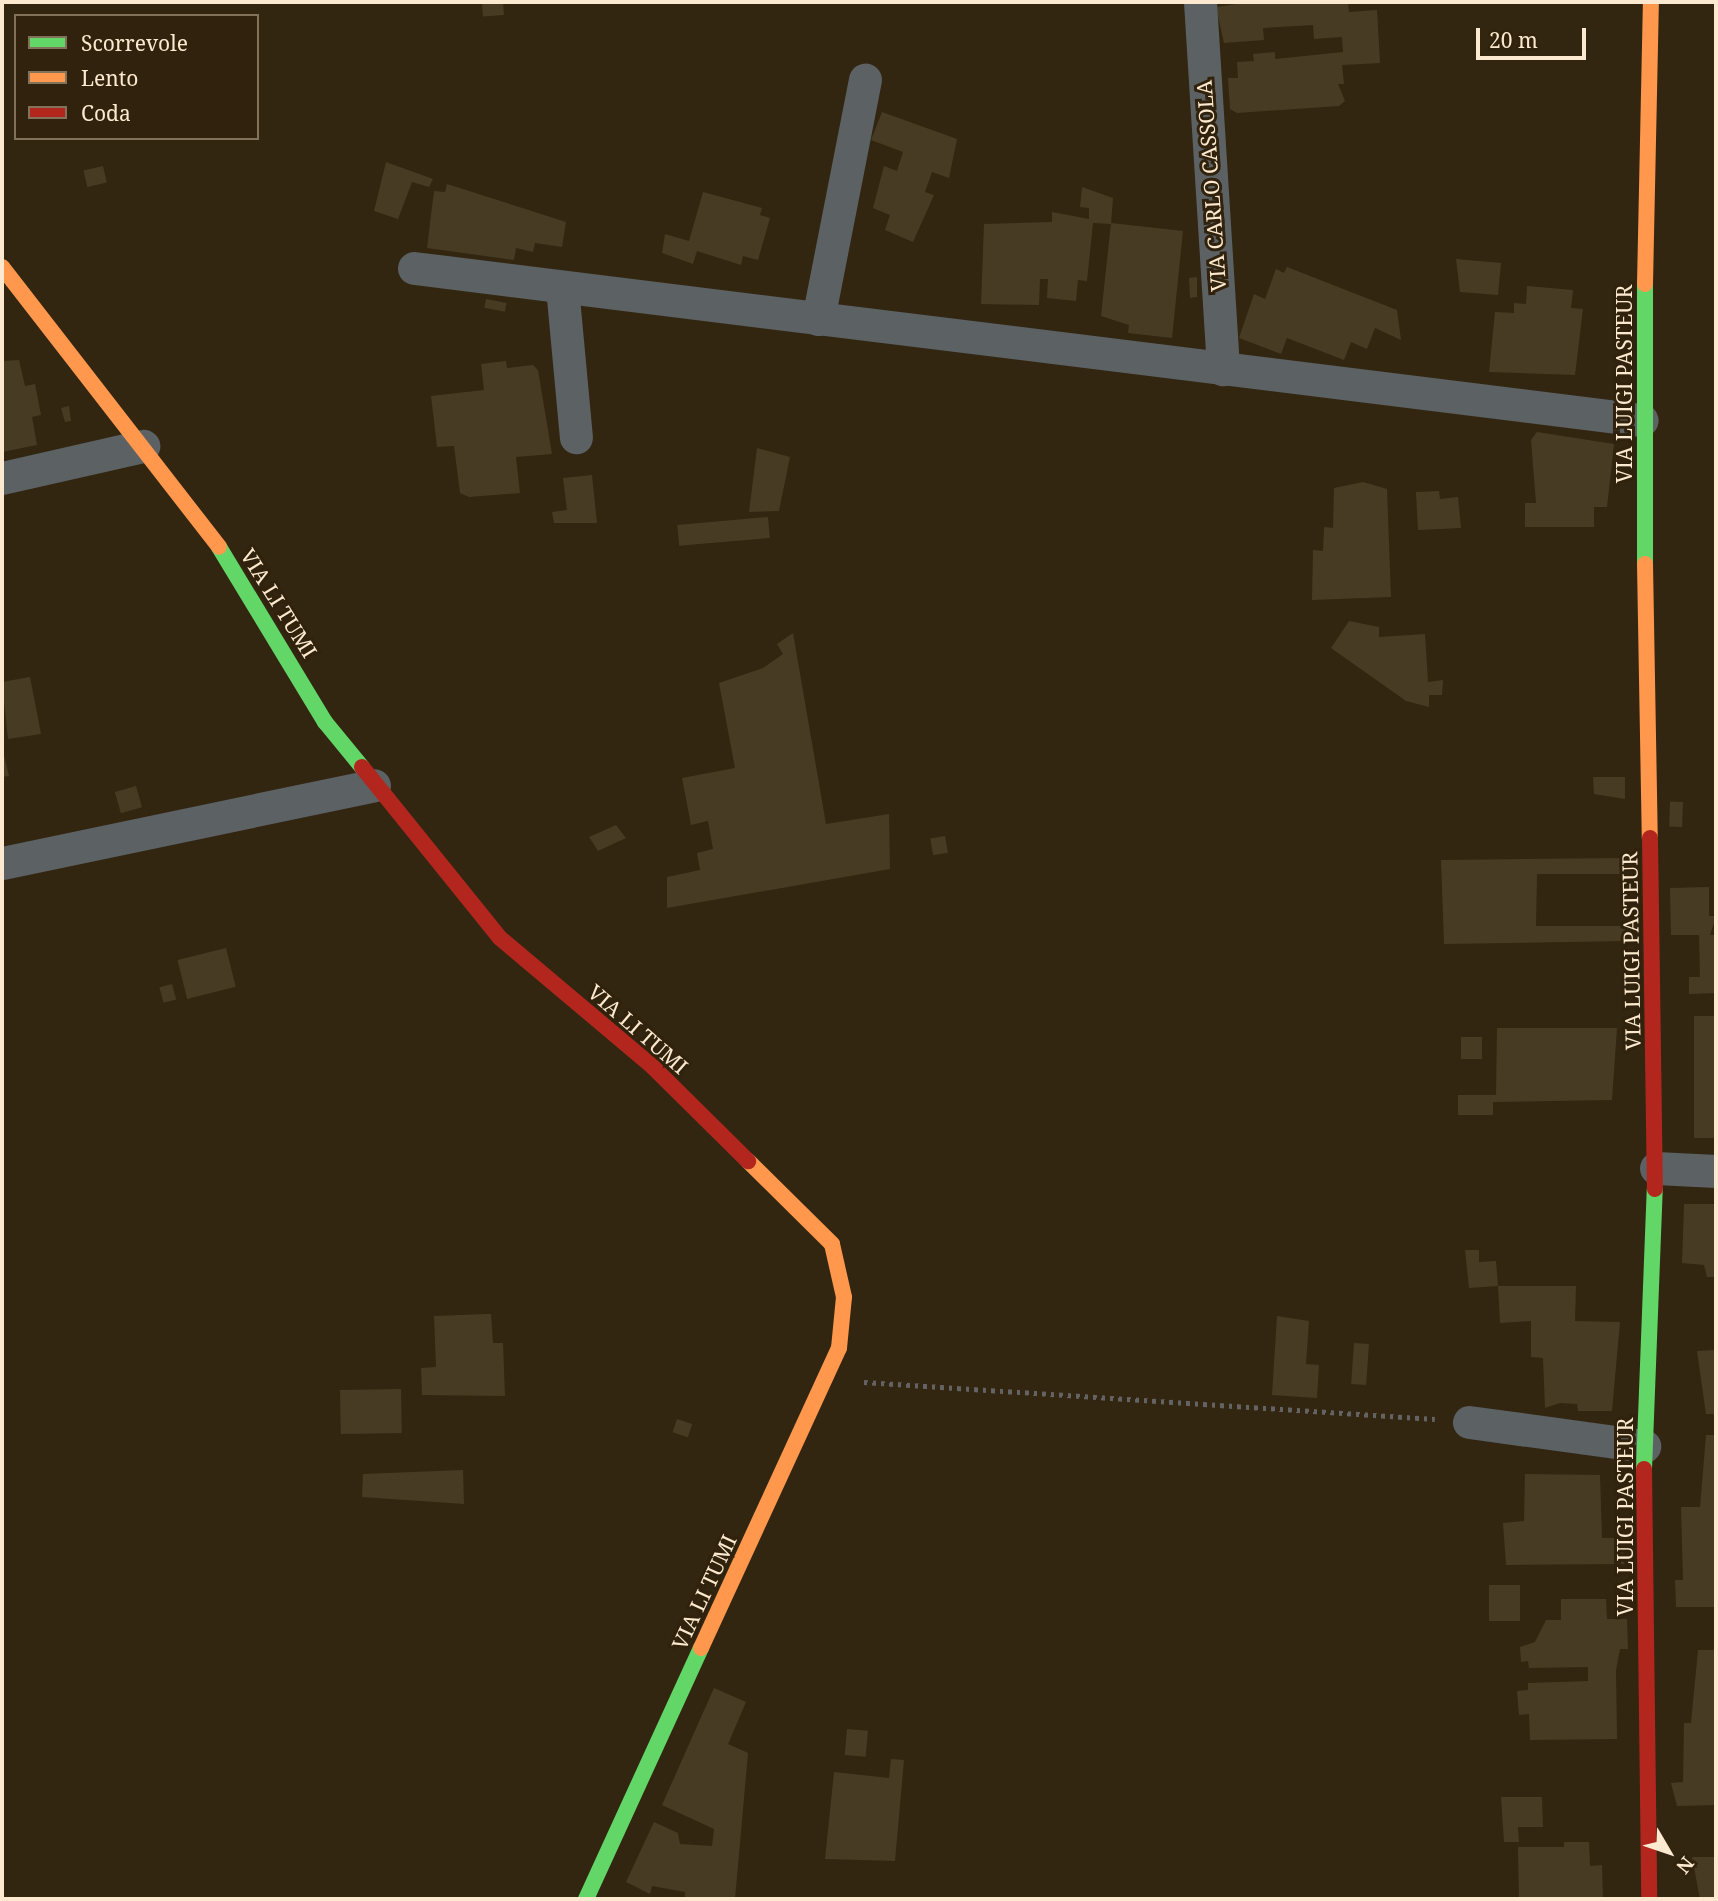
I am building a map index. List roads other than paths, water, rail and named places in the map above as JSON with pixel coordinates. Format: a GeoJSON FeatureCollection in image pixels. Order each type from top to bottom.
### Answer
{"type":"FeatureCollection","features":[{"type":"Feature","properties":{"kind":"street","name":"VIA CARLO CASSOLA"},"geometry":{"type":"LineString","coordinates":[[1200,2],[1223,369]]}},
{"type":"Feature","properties":{"kind":"street","name":"VIA LUIGI PASTEUR"},"geometry":{"type":"LineString","coordinates":[[1649,1899],[1644,1446],[1656,1168],[1642,420],[1651,2]]}},
{"type":"Feature","properties":{"kind":"street"},"geometry":{"type":"LineString","coordinates":[[818,319],[865,80]]}},
{"type":"Feature","properties":{"kind":"street","name":"VIA LI TUMI"},"geometry":{"type":"LineString","coordinates":[[2,267],[144,446],[243,578],[325,722],[500,938],[653,1067],[832,1244],[844,1297],[839,1348],[586,1899]]}},
{"type":"Feature","properties":{"kind":"street"},"geometry":{"type":"LineString","coordinates":[[414,268],[1642,420]]}},
{"type":"Feature","properties":{"kind":"street"},"geometry":{"type":"LineString","coordinates":[[562,287],[576,437]]}},
{"type":"Feature","properties":{"kind":"street"},"geometry":{"type":"LineString","coordinates":[[2,478],[144,446]]}},
{"type":"Feature","properties":{"kind":"street"},"geometry":{"type":"LineString","coordinates":[[2,863],[374,785]]}},
{"type":"Feature","properties":{"kind":"street"},"geometry":{"type":"LineString","coordinates":[[1656,1168],[1716,1171]]}},
{"type":"Feature","properties":{"kind":"street"},"geometry":{"type":"LineString","coordinates":[[1469,1422],[1644,1446]]}}]}
